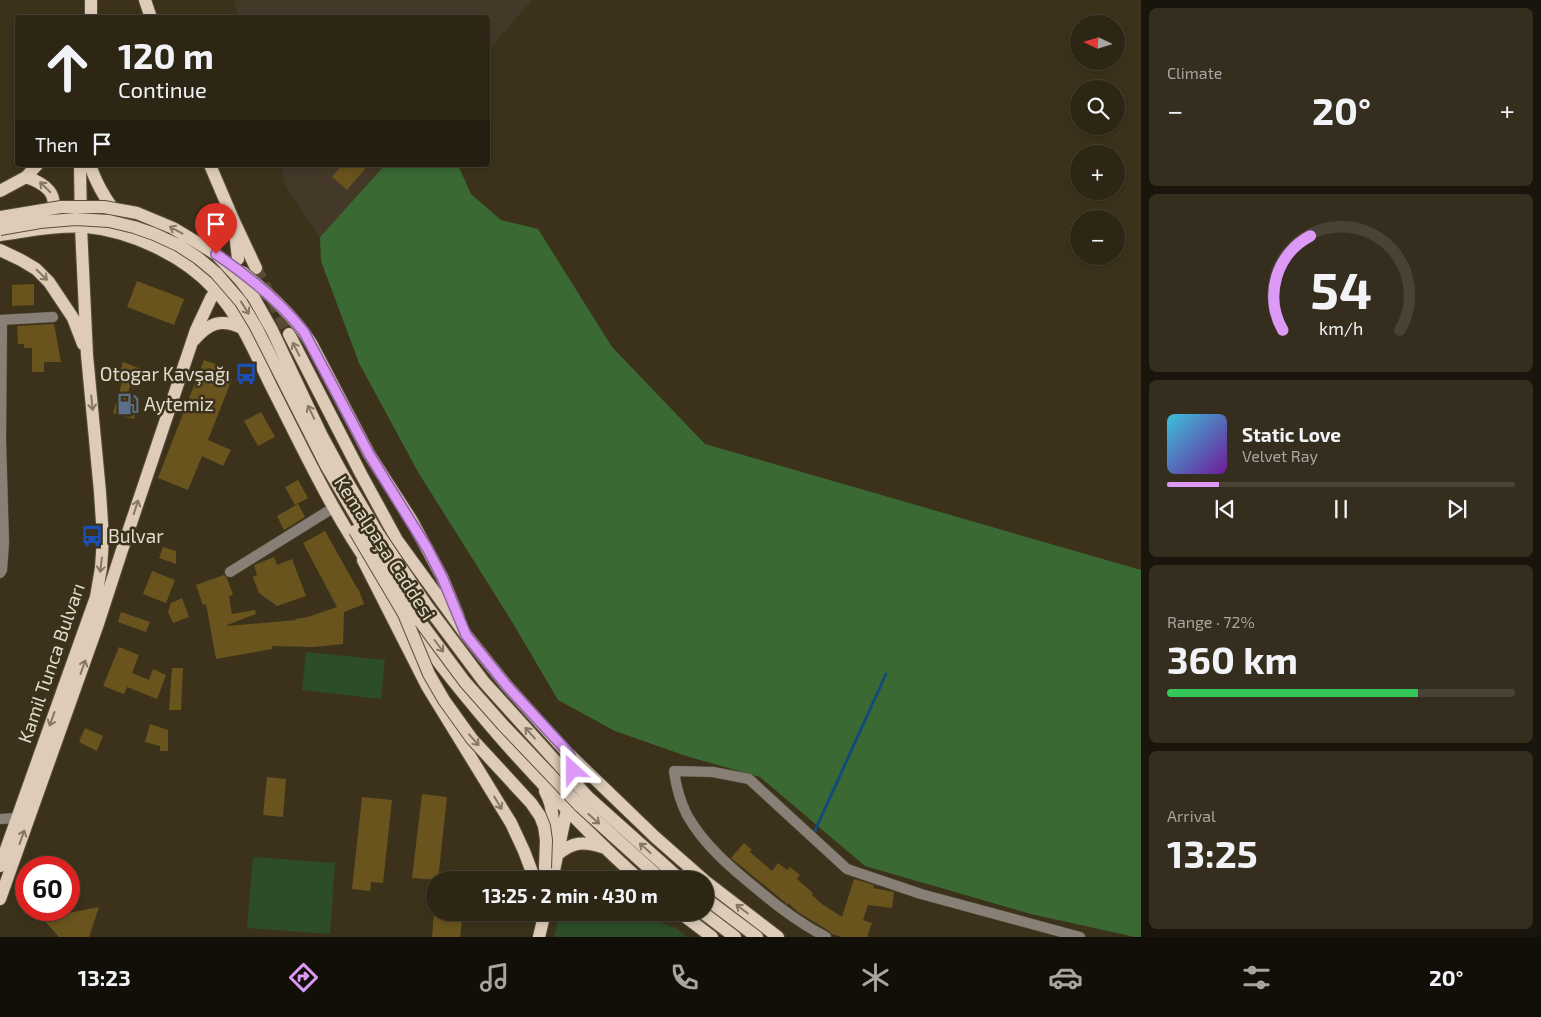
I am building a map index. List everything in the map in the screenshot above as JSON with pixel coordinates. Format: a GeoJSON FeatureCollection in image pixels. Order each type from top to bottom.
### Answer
{"type":"FeatureCollection","features":[{"type":"Feature","properties":{"kind":"main road"},"geometry":{"type":"LineString","coordinates":[[91,0],[91,15]]}},
{"type":"Feature","properties":{"kind":"main road"},"geometry":{"type":"LineString","coordinates":[[145,0],[150,15]]}},
{"type":"Feature","properties":{"kind":"main road"},"geometry":{"type":"LineString","coordinates":[[0,191],[26,177],[35,167]]}},
{"type":"Feature","properties":{"kind":"main road"},"geometry":{"type":"LineString","coordinates":[[80,167],[81,227]]}},
{"type":"Feature","properties":{"kind":"main road"},"geometry":{"type":"LineString","coordinates":[[91,167],[100,188],[119,217],[138,237],[152,246]]}},
{"type":"Feature","properties":{"kind":"main road"},"geometry":{"type":"LineString","coordinates":[[211,167],[256,268]]}},
{"type":"Feature","properties":{"kind":"main road"},"geometry":{"type":"LineString","coordinates":[[26,177],[48,187],[54,207],[53,216],[48,223],[32,230]]}},
{"type":"Feature","properties":{"kind":"main road"},"geometry":{"type":"LineString","coordinates":[[0,216],[61,207],[104,206],[137,213],[173,228],[216,254],[259,287],[293,318],[304,332],[369,454],[412,521],[442,577],[466,635]]}},
{"type":"Feature","properties":{"kind":"main road"},"geometry":{"type":"LineString","coordinates":[[0,230],[40,222],[76,219],[109,221],[134,227],[178,245],[216,273],[241,302],[256,327],[327,467],[410,608],[465,682],[503,725],[580,806],[652,871]]}},
{"type":"Feature","properties":{"kind":"main road"},"geometry":{"type":"LineString","coordinates":[[233,219],[238,259]]}},
{"type":"Feature","properties":{"kind":"main road"},"geometry":{"type":"LineString","coordinates":[[0,235],[32,230],[81,227],[116,232],[152,246]]}},
{"type":"Feature","properties":{"kind":"main road","name":"Kamil Tunca Bulvarı"},"geometry":{"type":"LineString","coordinates":[[0,866],[96,597],[101,568],[104,538],[87,355],[81,227]]}},
{"type":"Feature","properties":{"kind":"main road","name":"Kemalpaşa Caddesi"},"geometry":{"type":"LineString","coordinates":[[152,246],[171,256],[218,287],[243,328],[324,491],[356,546],[428,650],[474,708],[538,781]]}},
{"type":"Feature","properties":{"kind":"main road"},"geometry":{"type":"LineString","coordinates":[[0,250],[36,269],[49,282],[73,318],[87,355]]}},
{"type":"Feature","properties":{"kind":"main road"},"geometry":{"type":"LineString","coordinates":[[216,254],[254,298],[272,330],[321,434],[345,478],[377,532],[427,606],[484,682],[588,797],[671,871]]}},
{"type":"Feature","properties":{"kind":"main road","name":"Kamil Tunca Bulvarı"},"geometry":{"type":"LineString","coordinates":[[0,899],[98,624],[201,318],[218,287]]}},
{"type":"Feature","properties":{"kind":"main road"},"geometry":{"type":"LineString","coordinates":[[193,342],[205,330],[218,323],[228,322],[243,328]]}},
{"type":"Feature","properties":{"kind":"main road","name":"Kemalpaşa Caddesi"},"geometry":{"type":"LineString","coordinates":[[289,334],[397,540],[466,635],[507,686],[570,756],[573,770],[572,784],[554,871]]}},
{"type":"Feature","properties":{"kind":"main road"},"geometry":{"type":"LineString","coordinates":[[324,491],[325,478],[333,468],[344,465],[351,467],[361,474]]}},
{"type":"Feature","properties":{"kind":"main road"},"geometry":{"type":"LineString","coordinates":[[327,467],[343,509],[404,614],[437,690],[472,739],[531,803],[540,816],[546,840],[544,871]]}},
{"type":"Feature","properties":{"kind":"main road"},"geometry":{"type":"LineString","coordinates":[[356,546],[427,686],[510,823],[532,871]]}},
{"type":"Feature","properties":{"kind":"main road"},"geometry":{"type":"LineString","coordinates":[[474,708],[479,713],[492,716],[504,711],[510,699],[507,686]]}},
{"type":"Feature","properties":{"kind":"main road"},"geometry":{"type":"LineString","coordinates":[[566,750],[655,837],[694,871]]}},
{"type":"Feature","properties":{"kind":"main road"},"geometry":{"type":"LineString","coordinates":[[538,781],[550,803],[554,822],[549,863],[546,871]]}},
{"type":"Feature","properties":{"kind":"main road"},"geometry":{"type":"LineString","coordinates":[[538,781],[603,847],[630,871]]}},
{"type":"Feature","properties":{"kind":"main road"},"geometry":{"type":"LineString","coordinates":[[558,854],[575,844],[585,843],[603,847]]}},
{"type":"Feature","properties":{"kind":"main road"},"geometry":{"type":"LineString","coordinates":[[714,888],[778,937]]}},
{"type":"Feature","properties":{"kind":"main road"},"geometry":{"type":"LineString","coordinates":[[714,905],[757,937]]}},
{"type":"Feature","properties":{"kind":"main road"},"geometry":{"type":"LineString","coordinates":[[531,937],[535,921]]}},
{"type":"Feature","properties":{"kind":"main road"},"geometry":{"type":"LineString","coordinates":[[539,937],[543,921]]}},
{"type":"Feature","properties":{"kind":"main road"},"geometry":{"type":"LineString","coordinates":[[691,921],[712,937]]}},
{"type":"Feature","properties":{"kind":"main road"},"geometry":{"type":"LineString","coordinates":[[714,921],[736,937]]}},
{"type":"Feature","properties":{"kind":"street"},"geometry":{"type":"LineString","coordinates":[[0,573],[2,570],[4,543],[0,440],[1,320],[53,316]]}},
{"type":"Feature","properties":{"kind":"street"},"geometry":{"type":"LineString","coordinates":[[230,572],[333,508]]}},
{"type":"Feature","properties":{"kind":"street"},"geometry":{"type":"LineString","coordinates":[[826,937],[811,930],[776,905],[720,858],[686,814],[676,787],[674,771],[713,772],[749,779],[847,869],[921,894],[1080,937]]}},
{"type":"Feature","properties":{"kind":"street"},"geometry":{"type":"LineString","coordinates":[[0,819],[17,818]]}},
{"type":"Feature","properties":{"kind":"shaded area"},"geometry":{"type":"Polygon","coordinates":[[[234,0],[532,0],[490,49],[490,15],[238,15],[234,0]]]}},
{"type":"Feature","properties":{"kind":"shaded area"},"geometry":{"type":"Polygon","coordinates":[[[281,167],[383,167],[320,237],[286,186],[281,167]]]}},
{"type":"Feature","properties":{"kind":"green space"},"geometry":{"type":"Polygon","coordinates":[[[383,167],[459,167],[471,194],[501,220],[538,229],[612,347],[705,444],[1141,570],[1141,937],[1031,914],[865,866],[760,777],[686,756],[615,731],[558,700],[511,620],[418,472],[359,363],[321,261],[320,237],[383,167]]]}},
{"type":"Feature","properties":{"kind":"green space"},"geometry":{"type":"Polygon","coordinates":[[[306,652],[385,660],[381,699],[302,690],[306,652]]]}},
{"type":"Feature","properties":{"kind":"green space"},"geometry":{"type":"Polygon","coordinates":[[[253,857],[335,863],[330,934],[247,928],[253,857]]]}},
{"type":"Feature","properties":{"kind":"green space"},"geometry":{"type":"Polygon","coordinates":[[[558,921],[656,921],[676,928],[687,937],[554,937],[558,921]]]}},
{"type":"Feature","properties":{"kind":"building"},"geometry":{"type":"Polygon","coordinates":[[[340,167],[366,167],[347,190],[332,177],[340,167]]]}},
{"type":"Feature","properties":{"kind":"building"},"geometry":{"type":"Polygon","coordinates":[[[137,281],[184,299],[174,325],[127,307],[137,281]]]}},
{"type":"Feature","properties":{"kind":"building"},"geometry":{"type":"Polygon","coordinates":[[[34,284],[34,305],[12,306],[12,285],[34,284]]]}},
{"type":"Feature","properties":{"kind":"building"},"geometry":{"type":"Polygon","coordinates":[[[54,324],[61,362],[44,362],[44,372],[32,372],[32,348],[24,348],[24,344],[18,344],[17,326],[54,324]]]}},
{"type":"Feature","properties":{"kind":"building"},"geometry":{"type":"Polygon","coordinates":[[[204,360],[221,366],[218,373],[232,379],[208,440],[231,450],[223,466],[202,456],[188,490],[158,478],[204,360]]]}},
{"type":"Feature","properties":{"kind":"building"},"geometry":{"type":"Polygon","coordinates":[[[123,362],[141,369],[136,381],[132,380],[127,396],[139,400],[134,419],[113,413],[124,376],[119,375],[123,362]]]}},
{"type":"Feature","properties":{"kind":"building"},"geometry":{"type":"Polygon","coordinates":[[[261,412],[275,437],[258,446],[244,421],[261,412]]]}},
{"type":"Feature","properties":{"kind":"building"},"geometry":{"type":"Polygon","coordinates":[[[298,480],[308,498],[295,505],[285,487],[298,480]]]}},
{"type":"Feature","properties":{"kind":"building"},"geometry":{"type":"Polygon","coordinates":[[[298,504],[305,517],[284,530],[277,516],[298,504]]]}},
{"type":"Feature","properties":{"kind":"building"},"geometry":{"type":"Polygon","coordinates":[[[325,531],[358,588],[364,604],[344,612],[343,644],[314,647],[272,646],[272,649],[216,659],[206,604],[203,605],[196,585],[224,575],[227,578],[233,595],[229,596],[232,614],[255,610],[256,614],[227,626],[297,620],[295,619],[308,617],[337,607],[303,543],[325,531]]]}},
{"type":"Feature","properties":{"kind":"building"},"geometry":{"type":"Polygon","coordinates":[[[163,547],[176,551],[176,564],[159,558],[163,547]]]}},
{"type":"Feature","properties":{"kind":"building"},"geometry":{"type":"Polygon","coordinates":[[[274,557],[277,565],[292,559],[306,596],[277,606],[259,593],[253,577],[257,575],[254,565],[274,557]]]}},
{"type":"Feature","properties":{"kind":"building"},"geometry":{"type":"Polygon","coordinates":[[[152,571],[175,580],[166,603],[143,594],[152,571]]]}},
{"type":"Feature","properties":{"kind":"building"},"geometry":{"type":"Polygon","coordinates":[[[182,598],[189,617],[173,623],[168,612],[171,603],[182,598]]]}},
{"type":"Feature","properties":{"kind":"building"},"geometry":{"type":"Polygon","coordinates":[[[121,612],[150,622],[146,632],[118,622],[121,612]]]}},
{"type":"Feature","properties":{"kind":"building"},"geometry":{"type":"Polygon","coordinates":[[[119,647],[139,655],[132,673],[149,680],[153,669],[166,675],[157,699],[127,687],[124,694],[103,686],[119,647]]]}},
{"type":"Feature","properties":{"kind":"building"},"geometry":{"type":"Polygon","coordinates":[[[172,668],[183,668],[181,710],[169,710],[172,668]]]}},
{"type":"Feature","properties":{"kind":"building"},"geometry":{"type":"Polygon","coordinates":[[[150,724],[168,730],[168,751],[160,751],[160,746],[145,742],[150,724]]]}},
{"type":"Feature","properties":{"kind":"building"},"geometry":{"type":"Polygon","coordinates":[[[85,728],[103,736],[97,751],[79,742],[85,728]]]}},
{"type":"Feature","properties":{"kind":"building"},"geometry":{"type":"Polygon","coordinates":[[[267,777],[286,779],[283,817],[263,815],[267,777]]]}},
{"type":"Feature","properties":{"kind":"building"},"geometry":{"type":"Polygon","coordinates":[[[422,794],[447,797],[439,871],[426,871],[426,879],[412,878],[422,794]]]}},
{"type":"Feature","properties":{"kind":"building"},"geometry":{"type":"Polygon","coordinates":[[[362,797],[392,800],[383,883],[371,882],[370,891],[352,889],[362,797]]]}},
{"type":"Feature","properties":{"kind":"building"},"geometry":{"type":"Polygon","coordinates":[[[744,843],[752,850],[750,852],[772,871],[778,863],[787,870],[790,867],[800,875],[797,879],[813,893],[812,895],[842,917],[854,879],[874,885],[873,888],[894,892],[892,908],[868,905],[863,920],[872,923],[867,937],[842,937],[832,934],[798,912],[788,903],[787,905],[731,858],[744,843]]]}},
{"type":"Feature","properties":{"kind":"building"},"geometry":{"type":"Polygon","coordinates":[[[99,907],[89,937],[59,937],[45,921],[80,921],[80,911],[99,907]]]}},
{"type":"Feature","properties":{"kind":"building"},"geometry":{"type":"Polygon","coordinates":[[[433,921],[462,921],[460,937],[432,937],[433,921]]]}},
{"type":"Feature","properties":{"kind":"waterway"},"geometry":{"type":"LineString","coordinates":[[813,835],[886,674]]}},
{"type":"Feature","properties":{"kind":"tunnel"},"geometry":{"type":"LineString","coordinates":[[256,268],[289,334]]}},
{"type":"Feature","properties":{"kind":"place","name":"Otogar Kavşağı"},"geometry":{"type":"Point","coordinates":[246,374]}},
{"type":"Feature","properties":{"kind":"place","name":"Aytemiz"},"geometry":{"type":"Point","coordinates":[128,404]}},
{"type":"Feature","properties":{"kind":"place","name":"Bulvar"},"geometry":{"type":"Point","coordinates":[92,536]}},
{"type":"Feature","properties":{"kind":"route"},"geometry":{"type":"LineString","coordinates":[[216,254],[273,299],[293,318],[304,332],[369,454],[427,548],[442,577],[466,635],[507,686],[566,750],[570,756],[573,770]]}}]}
